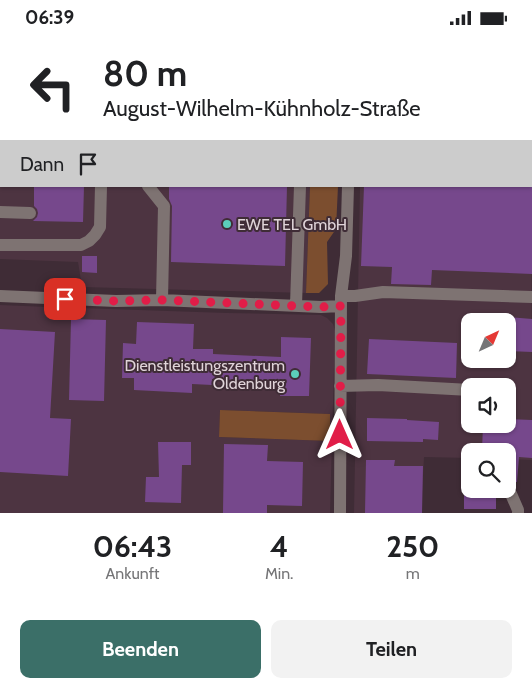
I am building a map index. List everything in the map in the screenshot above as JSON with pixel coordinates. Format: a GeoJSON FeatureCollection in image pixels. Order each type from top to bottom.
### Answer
{"type":"FeatureCollection","features":[{"type":"Feature","properties":{"kind":"street"},"geometry":{"type":"LineString","coordinates":[[0,245],[81,245],[89,241],[96,235],[100,227],[101,187]]}},
{"type":"Feature","properties":{"kind":"street"},"geometry":{"type":"LineString","coordinates":[[149,187],[164,206],[162,300]]}},
{"type":"Feature","properties":{"kind":"street"},"geometry":{"type":"LineString","coordinates":[[296,305],[300,187]]}},
{"type":"Feature","properties":{"kind":"street"},"geometry":{"type":"LineString","coordinates":[[340,513],[341,301],[346,256],[348,187]]}},
{"type":"Feature","properties":{"kind":"street"},"geometry":{"type":"LineString","coordinates":[[0,212],[30,213]]}},
{"type":"Feature","properties":{"kind":"street"},"geometry":{"type":"LineString","coordinates":[[0,297],[296,305],[341,301],[355,296],[383,292],[532,297]]}},
{"type":"Feature","properties":{"kind":"street"},"geometry":{"type":"LineString","coordinates":[[340,386],[378,385],[461,390]]}},
{"type":"Feature","properties":{"kind":"street"},"geometry":{"type":"LineString","coordinates":[[513,498],[518,513]]}},
{"type":"Feature","properties":{"kind":"shaded area"},"geometry":{"type":"Polygon","coordinates":[[[0,187],[310,187],[306,293],[82,287],[78,262],[0,259],[0,187]]]}},
{"type":"Feature","properties":{"kind":"shaded area"},"geometry":{"type":"Polygon","coordinates":[[[310,187],[338,187],[336,229],[327,242],[328,284],[319,293],[306,293],[310,187]]]}},
{"type":"Feature","properties":{"kind":"shaded area"},"geometry":{"type":"Polygon","coordinates":[[[360,187],[531,187],[532,460],[516,459],[516,443],[461,443],[461,458],[424,457],[421,513],[354,513],[360,187]]]}},
{"type":"Feature","properties":{"kind":"shaded area"},"geometry":{"type":"Polygon","coordinates":[[[0,305],[48,307],[57,317],[73,317],[80,308],[321,315],[333,324],[335,331],[330,513],[0,513],[0,305]],[[220,410],[219,437],[330,441],[330,414],[220,410]]]}},
{"type":"Feature","properties":{"kind":"shaded area"},"geometry":{"type":"Polygon","coordinates":[[[220,410],[330,414],[330,441],[219,437],[220,410]]]}},
{"type":"Feature","properties":{"kind":"building"},"geometry":{"type":"Polygon","coordinates":[[[34,187],[84,187],[83,222],[33,221],[38,213],[34,206],[34,187]]]}},
{"type":"Feature","properties":{"kind":"building","name":"EWE TEL GmbH"},"geometry":{"type":"Polygon","coordinates":[[[169,187],[287,187],[285,266],[171,262],[172,206],[169,199],[169,187]]]}},
{"type":"Feature","properties":{"kind":"building"},"geometry":{"type":"Polygon","coordinates":[[[364,187],[532,187],[532,274],[432,270],[431,285],[391,284],[392,267],[361,266],[364,187]]]}},
{"type":"Feature","properties":{"kind":"building"},"geometry":{"type":"Polygon","coordinates":[[[82,256],[97,256],[97,273],[82,272],[82,256]]]}},
{"type":"Feature","properties":{"kind":"building"},"geometry":{"type":"Polygon","coordinates":[[[516,318],[532,319],[532,352],[516,351],[516,318]]]}},
{"type":"Feature","properties":{"kind":"building"},"geometry":{"type":"Polygon","coordinates":[[[71,319],[106,320],[104,401],[69,400],[71,319]]]}},
{"type":"Feature","properties":{"kind":"building"},"geometry":{"type":"Polygon","coordinates":[[[137,322],[194,324],[193,349],[213,349],[213,354],[281,357],[281,337],[311,338],[309,396],[280,396],[280,382],[212,379],[212,385],[192,384],[192,393],[134,390],[134,378],[122,378],[123,343],[136,344],[137,322]]]}},
{"type":"Feature","properties":{"kind":"building"},"geometry":{"type":"Polygon","coordinates":[[[0,329],[55,332],[50,418],[71,419],[68,476],[0,472],[0,329]]]}},
{"type":"Feature","properties":{"kind":"building"},"geometry":{"type":"Polygon","coordinates":[[[369,339],[457,343],[456,378],[367,374],[369,339]]]}},
{"type":"Feature","properties":{"kind":"building"},"geometry":{"type":"Polygon","coordinates":[[[367,418],[439,422],[438,440],[423,439],[423,442],[367,441],[367,418]]]}},
{"type":"Feature","properties":{"kind":"building"},"geometry":{"type":"Polygon","coordinates":[[[516,419],[532,420],[532,458],[519,457],[517,482],[516,443],[482,443],[483,433],[516,433],[516,419]]]}},
{"type":"Feature","properties":{"kind":"building"},"geometry":{"type":"Polygon","coordinates":[[[158,442],[191,442],[191,465],[182,465],[181,503],[145,502],[146,477],[159,477],[158,442]]]}},
{"type":"Feature","properties":{"kind":"building"},"geometry":{"type":"Polygon","coordinates":[[[224,444],[268,445],[267,461],[303,462],[302,506],[267,505],[267,513],[223,513],[224,444]]]}},
{"type":"Feature","properties":{"kind":"building"},"geometry":{"type":"Polygon","coordinates":[[[366,460],[395,460],[394,466],[423,466],[422,513],[365,513],[366,460]]]}},
{"type":"Feature","properties":{"kind":"building"},"geometry":{"type":"Polygon","coordinates":[[[464,498],[496,498],[496,509],[464,509],[464,498]]]}},
{"type":"Feature","properties":{"kind":"place","name":"EWE TEL GmbH"},"geometry":{"type":"Point","coordinates":[227,224]}},
{"type":"Feature","properties":{"kind":"place","name":"Dienstleistungszentrum Oldenburg"},"geometry":{"type":"Point","coordinates":[295,374]}},
{"type":"Feature","properties":{"kind":"route"},"geometry":{"type":"LineString","coordinates":[[65,299],[162,300],[321,307],[341,306],[340,435]]}}]}
